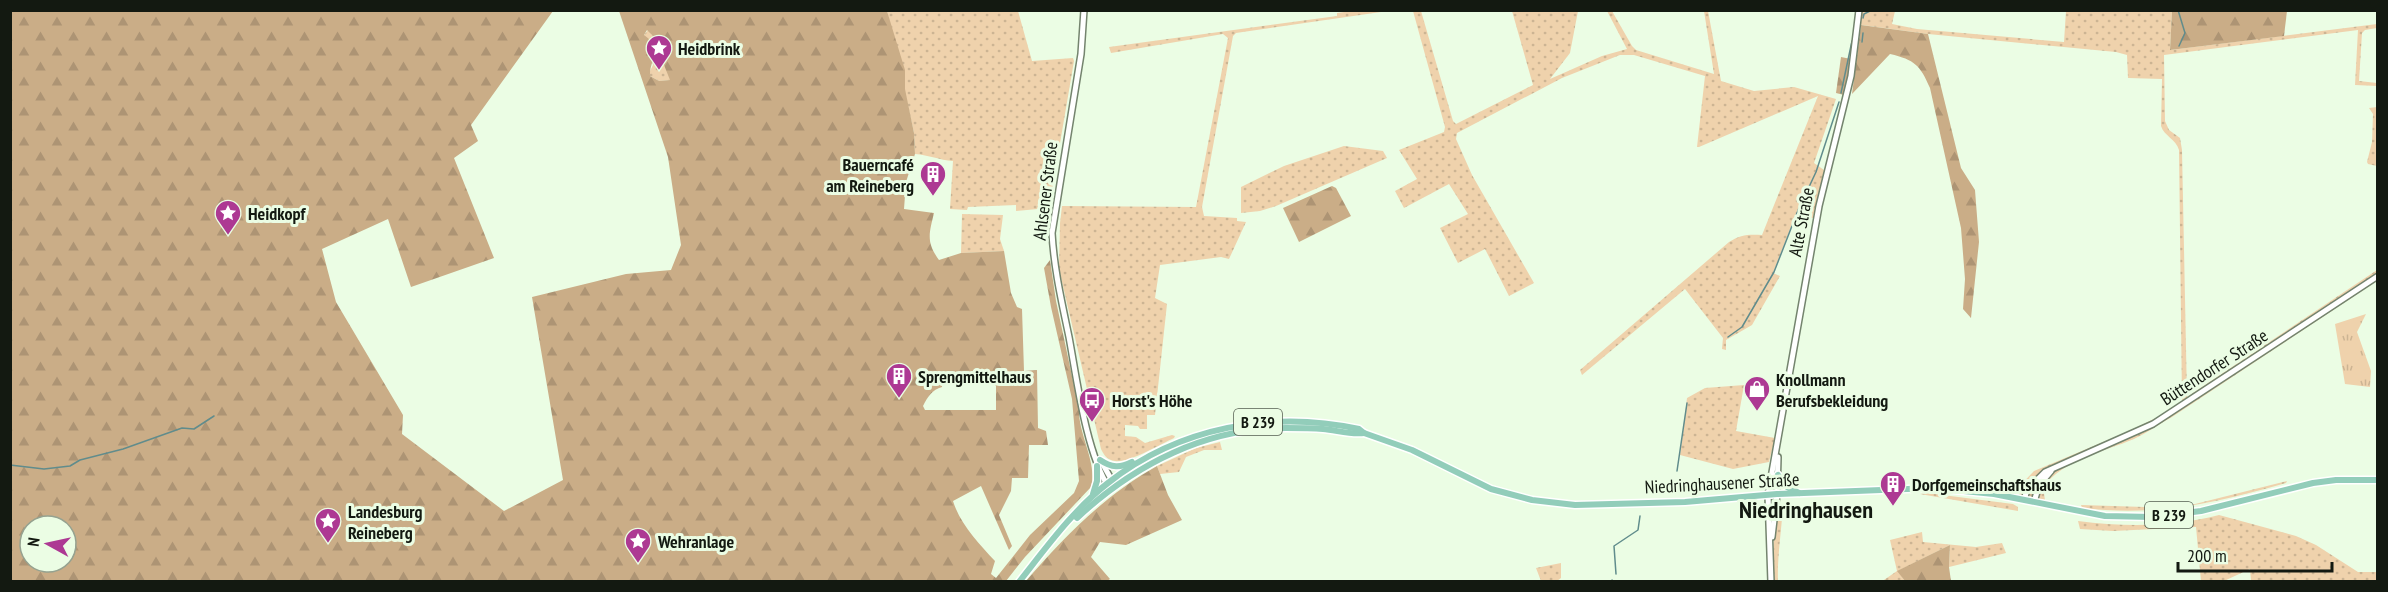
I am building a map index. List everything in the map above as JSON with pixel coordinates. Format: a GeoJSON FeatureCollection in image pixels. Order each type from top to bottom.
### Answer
{"type":"FeatureCollection","features":[{"type":"Feature","properties":{"kind":"main road","name":"Ahlsener Straße"},"geometry":{"type":"LineString","coordinates":[[1084,10],[1081,52],[1052,233],[1059,291],[1092,444],[1111,485]]}},
{"type":"Feature","properties":{"kind":"main road","name":"Alte Straße"},"geometry":{"type":"LineString","coordinates":[[1770,557],[1768,495],[1819,206],[1851,76],[1859,10]]}},
{"type":"Feature","properties":{"kind":"main road","name":"Büttendorfer Straße"},"geometry":{"type":"LineString","coordinates":[[2024,500],[2027,490],[2038,478],[2057,466],[2153,424],[2378,276]]}},
{"type":"Feature","properties":{"kind":"main road","name":"Niedringhausener Straße"},"geometry":{"type":"LineString","coordinates":[[1019,582],[1089,500],[1155,453],[1208,432],[1252,423],[1289,421],[1323,423],[1359,429],[1364,433]]}},
{"type":"Feature","properties":{"kind":"main road","name":"Niedringhausener Straße"},"geometry":{"type":"LineString","coordinates":[[1053,541],[1111,485],[1159,458],[1221,436],[1278,428],[1364,433],[1412,450],[1491,489],[1575,505],[1685,502],[1777,494],[1933,488],[1964,490],[2105,516],[2152,517],[2201,511],[2313,483],[2336,480],[2378,480]]}},
{"type":"Feature","properties":{"kind":"main road","name":"Alte Straße"},"geometry":{"type":"LineString","coordinates":[[1770,557],[1777,494],[1779,442]]}},
{"type":"Feature","properties":{"kind":"main road","name":"B 239"},"geometry":{"type":"LineString","coordinates":[[1089,500],[1097,481],[1099,463],[1117,467],[1155,453]]}},
{"type":"Feature","properties":{"kind":"main road","name":"Büttendorfer Straße"},"geometry":{"type":"LineString","coordinates":[[2034,502],[2039,485],[2057,466]]}},
{"type":"Feature","properties":{"kind":"main road"},"geometry":{"type":"LineString","coordinates":[[1778,475],[1787,487],[1799,494]]}},
{"type":"Feature","properties":{"kind":"main road"},"geometry":{"type":"LineString","coordinates":[[1770,557],[1771,582]]}},
{"type":"Feature","properties":{"kind":"green space"},"geometry":{"type":"Polygon","coordinates":[[[10,11],[553,11],[471,125],[478,141],[454,158],[494,258],[411,287],[388,219],[322,249],[336,302],[403,415],[402,434],[504,511],[563,480],[532,297],[626,274],[671,270],[681,245],[668,157],[619,11],[887,11],[905,70],[905,89],[914,133],[915,154],[906,182],[904,209],[934,213],[930,243],[939,260],[961,253],[1004,251],[1011,293],[1017,307],[1022,309],[1024,371],[1037,370],[1038,428],[1046,431],[1048,445],[1029,445],[1028,478],[1012,478],[1011,491],[999,515],[1012,546],[1009,550],[981,486],[953,501],[965,526],[995,561],[991,574],[996,578],[1030,535],[1074,493],[1079,481],[1072,399],[1044,268],[1050,260],[1081,428],[1092,469],[1091,487],[1025,557],[1006,581],[11,581],[10,11]],[[647,30],[644,35],[654,45],[655,50],[650,76],[659,81],[670,80],[652,35],[647,30]],[[981,373],[943,374],[942,387],[929,396],[923,406],[925,410],[996,410],[996,386],[981,373]]]}},
{"type":"Feature","properties":{"kind":"green space"},"geometry":{"type":"Polygon","coordinates":[[[887,11],[1018,11],[1032,61],[1073,58],[1049,208],[1016,211],[1016,205],[968,207],[967,210],[950,209],[953,161],[915,154],[914,133],[887,11]]]}},
{"type":"Feature","properties":{"kind":"green space"},"geometry":{"type":"Polygon","coordinates":[[[1388,11],[1236,33],[1233,36],[1202,207],[1204,216],[1237,218],[1237,221],[1246,222],[1229,259],[1221,257],[1160,265],[1155,298],[1167,304],[1155,415],[1147,415],[1147,429],[1125,425],[1125,436],[1136,437],[1145,443],[1175,436],[1136,457],[1120,461],[1110,460],[1101,449],[1059,269],[1062,206],[1196,207],[1228,38],[1223,34],[1111,53],[1109,47],[1337,16],[1337,13],[1388,11]]]}},
{"type":"Feature","properties":{"kind":"green space"},"geometry":{"type":"Polygon","coordinates":[[[1413,11],[1421,11],[1453,121],[1456,124],[1533,85],[1512,11],[1578,11],[1570,53],[1550,79],[1602,56],[1627,49],[1607,11],[1612,11],[1636,50],[1714,74],[1704,11],[1708,11],[1721,81],[1754,91],[1794,87],[1836,99],[1814,163],[1824,170],[1813,218],[1796,214],[1773,273],[1780,276],[1752,325],[1726,340],[1726,350],[1722,349],[1723,338],[1685,289],[1582,375],[1580,370],[1729,242],[1744,236],[1762,235],[1818,96],[1697,147],[1705,76],[1634,55],[1620,55],[1562,78],[1457,133],[1456,139],[1472,175],[1534,283],[1509,296],[1485,249],[1458,263],[1440,228],[1468,214],[1449,184],[1404,208],[1395,191],[1417,179],[1399,150],[1444,132],[1445,127],[1413,11]]]}},
{"type":"Feature","properties":{"kind":"green space"},"geometry":{"type":"Polygon","coordinates":[[[1857,11],[1895,11],[1892,24],[1917,29],[2064,42],[2066,11],[2172,11],[2170,50],[2377,24],[2377,28],[2365,30],[2362,33],[2359,81],[2377,83],[2377,86],[2355,85],[2358,30],[2164,55],[2165,121],[2169,130],[2180,138],[2182,150],[2187,397],[2377,270],[2377,281],[2172,417],[2134,439],[2085,457],[2062,470],[2043,487],[2045,500],[2013,493],[2034,471],[2127,432],[2158,417],[2182,401],[2179,150],[2161,126],[2162,79],[2128,78],[2127,55],[2116,52],[1928,34],[1855,24],[1857,11]]]}},
{"type":"Feature","properties":{"kind":"green space"},"geometry":{"type":"Polygon","coordinates":[[[2172,11],[2287,11],[2284,36],[2170,50],[2172,11]]]}},
{"type":"Feature","properties":{"kind":"green space"},"geometry":{"type":"Polygon","coordinates":[[[1861,25],[1928,34],[1961,168],[1975,190],[1979,242],[1971,318],[1963,309],[1965,279],[1961,228],[1930,88],[1916,65],[1890,54],[1852,94],[1861,25]]]}},
{"type":"Feature","properties":{"kind":"green space"},"geometry":{"type":"Polygon","coordinates":[[[648,30],[671,80],[659,81],[650,76],[653,65],[644,35],[648,30]]]}},
{"type":"Feature","properties":{"kind":"green space"},"geometry":{"type":"Polygon","coordinates":[[[1841,57],[1851,59],[1844,95],[1836,93],[1841,57]]]}},
{"type":"Feature","properties":{"kind":"green space"},"geometry":{"type":"Polygon","coordinates":[[[2377,107],[2378,166],[2367,162],[2372,142],[2373,114],[2369,108],[2377,107]]]}},
{"type":"Feature","properties":{"kind":"green space"},"geometry":{"type":"Polygon","coordinates":[[[1344,146],[1383,151],[1387,158],[1276,206],[1241,213],[1241,187],[1284,166],[1344,146]]]}},
{"type":"Feature","properties":{"kind":"green space"},"geometry":{"type":"Polygon","coordinates":[[[1332,186],[1336,188],[1351,216],[1299,242],[1283,208],[1332,186]]]}},
{"type":"Feature","properties":{"kind":"green space"},"geometry":{"type":"Polygon","coordinates":[[[962,214],[1003,215],[1000,239],[1004,251],[961,253],[962,214]]]}},
{"type":"Feature","properties":{"kind":"green space"},"geometry":{"type":"Polygon","coordinates":[[[2366,314],[2357,332],[2371,371],[2370,387],[2345,384],[2335,324],[2366,314]]]}},
{"type":"Feature","properties":{"kind":"green space"},"geometry":{"type":"Polygon","coordinates":[[[1744,385],[1736,431],[1775,438],[1769,462],[1733,469],[1680,455],[1687,398],[1705,388],[1744,385]]]}},
{"type":"Feature","properties":{"kind":"green space"},"geometry":{"type":"Polygon","coordinates":[[[1220,442],[1222,450],[1204,450],[1186,457],[1179,472],[1160,474],[1157,466],[1196,448],[1220,442]]]}},
{"type":"Feature","properties":{"kind":"green space"},"geometry":{"type":"Polygon","coordinates":[[[1157,466],[1168,495],[1182,520],[1126,545],[1100,542],[1091,557],[1110,579],[1107,581],[1026,581],[1087,517],[1120,490],[1157,466]]]}},
{"type":"Feature","properties":{"kind":"green space"},"geometry":{"type":"Polygon","coordinates":[[[2287,481],[2234,497],[2186,506],[2161,509],[2110,510],[2082,508],[2081,505],[2145,507],[2195,504],[2287,481]]]}},
{"type":"Feature","properties":{"kind":"green space"},"geometry":{"type":"Polygon","coordinates":[[[1920,494],[2013,504],[2018,507],[2018,511],[1920,494]]]}},
{"type":"Feature","properties":{"kind":"green space"},"geometry":{"type":"Polygon","coordinates":[[[1783,504],[1778,581],[1774,581],[1773,552],[1776,522],[1783,504]]]}},
{"type":"Feature","properties":{"kind":"green space"},"geometry":{"type":"Polygon","coordinates":[[[2219,515],[2296,536],[2316,545],[2358,572],[2377,572],[2377,581],[2251,581],[2250,569],[2224,581],[2201,581],[2196,527],[2113,531],[2080,529],[2078,521],[2149,525],[2184,522],[2219,515]]]}},
{"type":"Feature","properties":{"kind":"green space"},"geometry":{"type":"Polygon","coordinates":[[[1922,532],[1923,542],[1976,547],[2002,543],[2006,553],[1949,567],[1950,545],[1898,571],[1905,581],[1881,582],[1897,571],[1890,540],[1922,532]]]}},
{"type":"Feature","properties":{"kind":"green space"},"geometry":{"type":"Polygon","coordinates":[[[1950,545],[1951,581],[1905,581],[1897,571],[1950,545]]]}},
{"type":"Feature","properties":{"kind":"green space"},"geometry":{"type":"Polygon","coordinates":[[[1561,563],[1561,578],[1557,581],[1541,581],[1536,568],[1561,563]]]}},
{"type":"Feature","properties":{"kind":"waterway"},"geometry":{"type":"LineString","coordinates":[[1863,18],[1864,14],[1872,10]]}},
{"type":"Feature","properties":{"kind":"waterway"},"geometry":{"type":"LineString","coordinates":[[2178,10],[2185,33],[2179,46]]}},
{"type":"Feature","properties":{"kind":"waterway"},"geometry":{"type":"LineString","coordinates":[[1862,42],[1863,33]]}},
{"type":"Feature","properties":{"kind":"waterway"},"geometry":{"type":"LineString","coordinates":[[1841,93],[1852,41]]}},
{"type":"Feature","properties":{"kind":"waterway"},"geometry":{"type":"LineString","coordinates":[[1801,204],[1816,172],[1839,102]]}},
{"type":"Feature","properties":{"kind":"waterway"},"geometry":{"type":"LineString","coordinates":[[1728,337],[1742,327],[1774,272],[1799,208]]}},
{"type":"Feature","properties":{"kind":"waterway"},"geometry":{"type":"LineString","coordinates":[[1677,471],[1687,403]]}},
{"type":"Feature","properties":{"kind":"waterway"},"geometry":{"type":"LineString","coordinates":[[10,465],[44,469],[70,466],[80,460],[123,449],[182,428],[194,429],[214,416]]}},
{"type":"Feature","properties":{"kind":"waterway"},"geometry":{"type":"LineString","coordinates":[[1616,574],[1614,546],[1638,530],[1640,516]]}},
{"type":"Feature","properties":{"kind":"place","name":"Heidbrink"},"geometry":{"type":"Point","coordinates":[659,71]}},
{"type":"Feature","properties":{"kind":"place","name":"Bauerncafé am Reineberg"},"geometry":{"type":"Point","coordinates":[933,197]}},
{"type":"Feature","properties":{"kind":"place","name":"Heidkopf"},"geometry":{"type":"Point","coordinates":[228,236]}},
{"type":"Feature","properties":{"kind":"place","name":"Sprengmittelhaus"},"geometry":{"type":"Point","coordinates":[899,399]}},
{"type":"Feature","properties":{"kind":"place","name":"Knollmann Berufsbekleidung"},"geometry":{"type":"Point","coordinates":[1757,412]}},
{"type":"Feature","properties":{"kind":"place","name":"Horst's Höhe"},"geometry":{"type":"Point","coordinates":[1092,423]}},
{"type":"Feature","properties":{"kind":"place","name":"Dorfgemeinschaftshaus"},"geometry":{"type":"Point","coordinates":[1893,507]}},
{"type":"Feature","properties":{"kind":"place","name":"Landesburg Reineberg"},"geometry":{"type":"Point","coordinates":[328,544]}},
{"type":"Feature","properties":{"kind":"place","name":"Wehranlage"},"geometry":{"type":"Point","coordinates":[638,564]}},
{"type":"Feature","properties":{"kind":"district","name":"Niedringhausen"},"geometry":{"type":"Point","coordinates":[1806,509]}}]}
